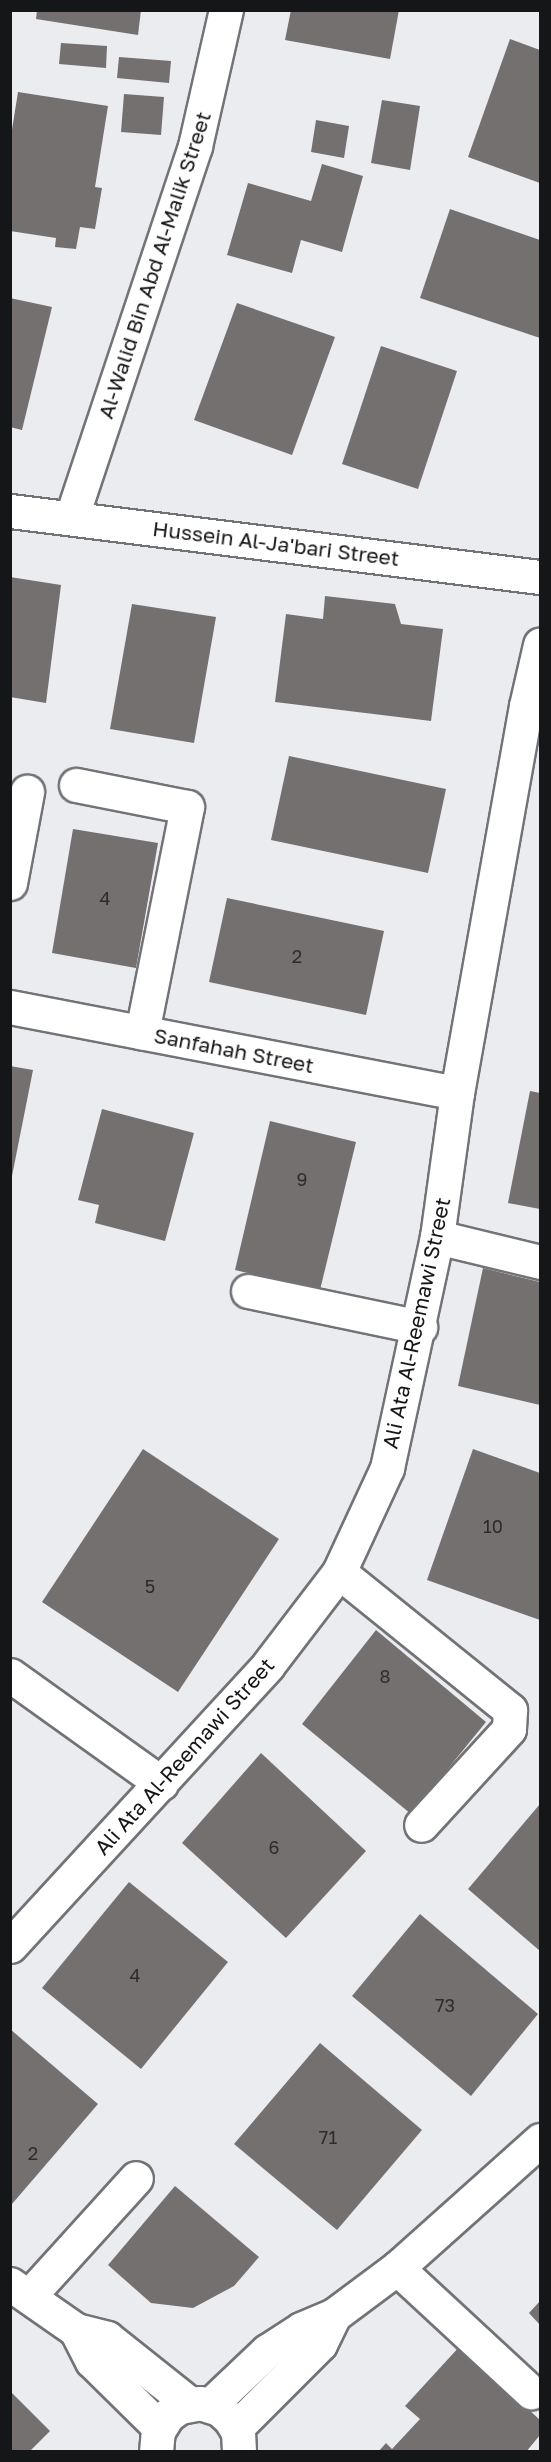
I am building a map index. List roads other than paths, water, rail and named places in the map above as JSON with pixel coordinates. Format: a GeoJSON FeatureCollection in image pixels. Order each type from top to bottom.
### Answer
{"type":"FeatureCollection","features":[{"type":"Feature","properties":{"kind":"street","name":"Al-Walid Bin Abd Al-Malik Street"},"geometry":{"type":"LineString","coordinates":[[72,516],[195,146],[226,10]]}},
{"type":"Feature","properties":{"kind":"street","name":"Hussein Al-Ja'bari Street"},"geometry":{"type":"LineString","coordinates":[[10,511],[72,516],[540,577]]}},
{"type":"Feature","properties":{"kind":"street","name":"Ali Ata Al-Reemawi Street"},"geometry":{"type":"LineString","coordinates":[[10,1946],[268,1665],[339,1572],[387,1468],[420,1327],[437,1237],[457,1093],[526,706],[540,645]]}},
{"type":"Feature","properties":{"kind":"street"},"geometry":{"type":"LineString","coordinates":[[76,785],[187,807],[142,1033]]}},
{"type":"Feature","properties":{"kind":"street"},"geometry":{"type":"LineString","coordinates":[[10,883],[27,792]]}},
{"type":"Feature","properties":{"kind":"street","name":"Sanfahah Street"},"geometry":{"type":"LineString","coordinates":[[10,1007],[457,1093]]}},
{"type":"Feature","properties":{"kind":"street"},"geometry":{"type":"LineString","coordinates":[[437,1237],[540,1262]]}},
{"type":"Feature","properties":{"kind":"street"},"geometry":{"type":"LineString","coordinates":[[248,1291],[420,1327]]}},
{"type":"Feature","properties":{"kind":"street"},"geometry":{"type":"LineString","coordinates":[[339,1572],[510,1710],[509,1729],[421,1825]]}},
{"type":"Feature","properties":{"kind":"street"},"geometry":{"type":"LineString","coordinates":[[10,1675],[160,1783]]}},
{"type":"Feature","properties":{"kind":"street"},"geometry":{"type":"LineString","coordinates":[[76,2330],[92,2361],[158,2440],[172,2412],[200,2404],[267,2351],[301,2329],[334,2315],[397,2268],[540,2140]]}},
{"type":"Feature","properties":{"kind":"street"},"geometry":{"type":"LineString","coordinates":[[136,2178],[20,2290],[76,2330],[107,2338],[200,2404],[224,2412],[242,2443],[320,2344],[334,2315]]}},
{"type":"Feature","properties":{"kind":"street"},"geometry":{"type":"LineString","coordinates":[[397,2268],[531,2392]]}}]}
